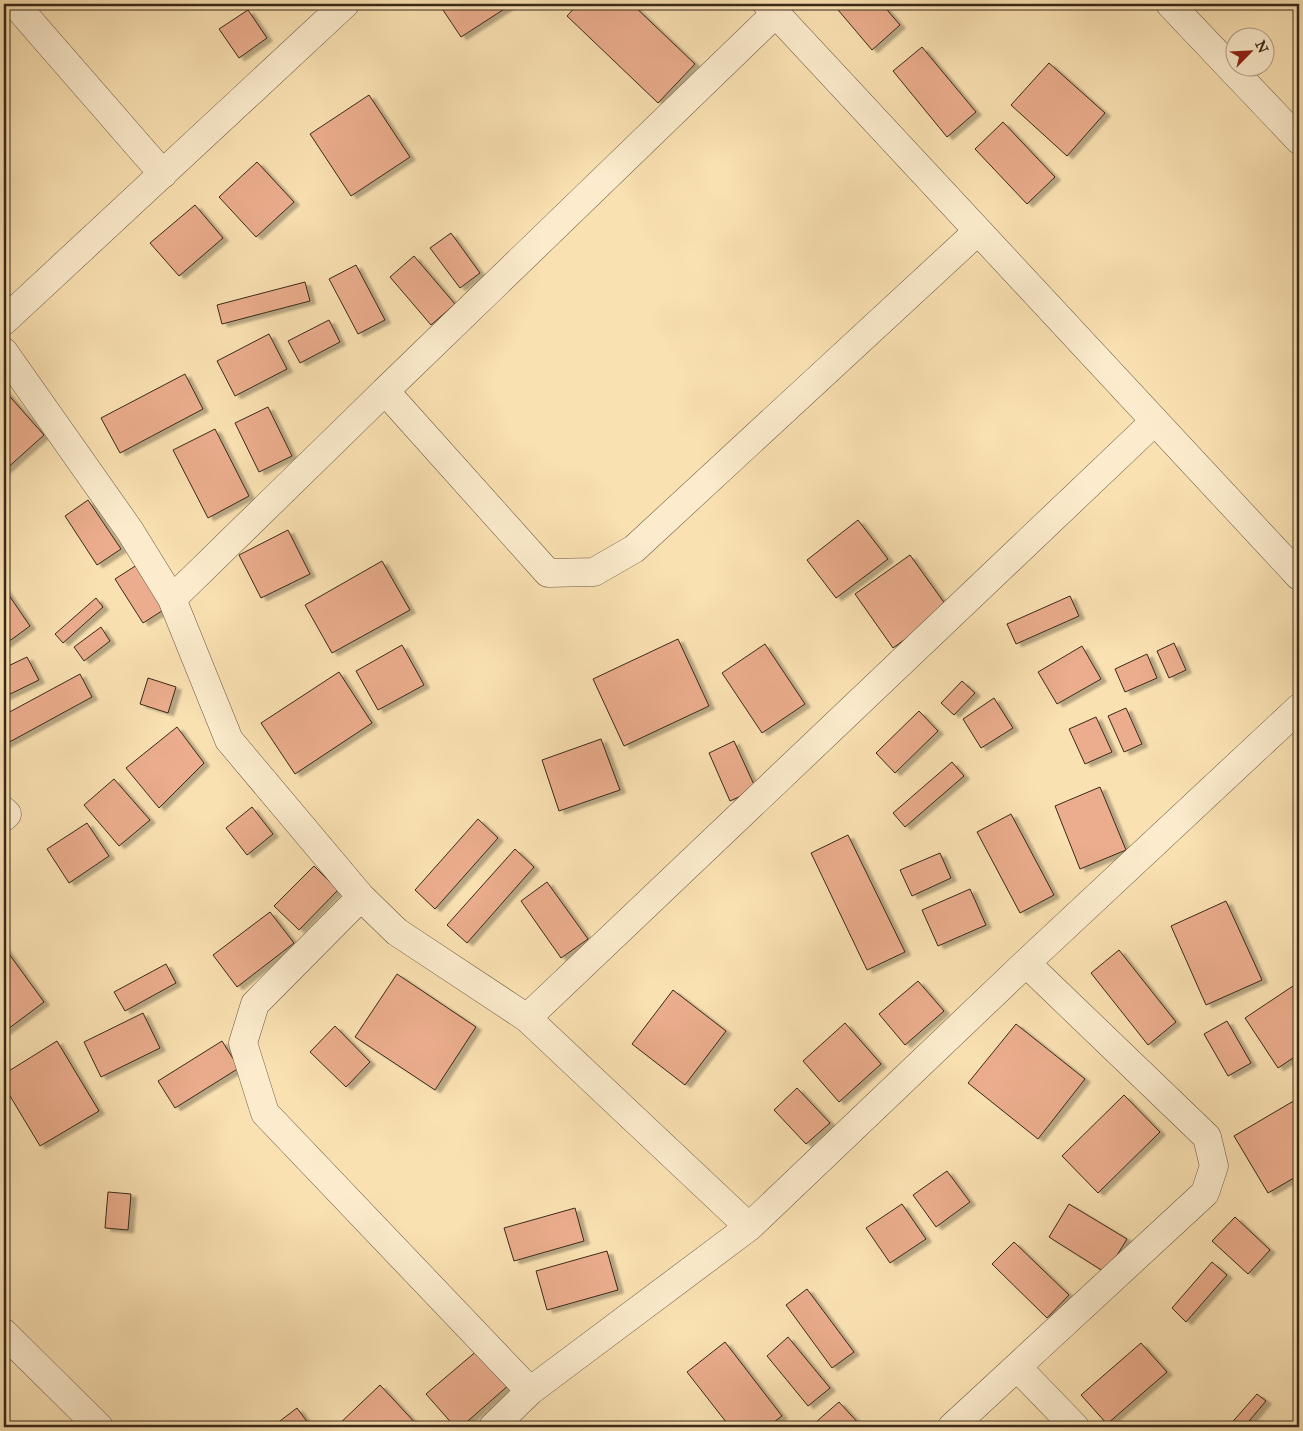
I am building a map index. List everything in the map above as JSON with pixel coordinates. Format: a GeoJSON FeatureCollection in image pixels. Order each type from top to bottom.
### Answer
{"type":"FeatureCollection","features":[{"type":"Feature","properties":{"kind":"street"},"geometry":{"type":"LineString","coordinates":[[15,4],[163,174]]}},
{"type":"Feature","properties":{"kind":"street"},"geometry":{"type":"LineString","coordinates":[[4,321],[345,4]]}},
{"type":"Feature","properties":{"kind":"street"},"geometry":{"type":"LineString","coordinates":[[1170,4],[1299,140]]}},
{"type":"Feature","properties":{"kind":"street"},"geometry":{"type":"LineString","coordinates":[[172,599],[772,9],[1299,576]]}},
{"type":"Feature","properties":{"kind":"street"},"geometry":{"type":"LineString","coordinates":[[385,391],[548,573],[594,572],[634,549],[978,231]]}},
{"type":"Feature","properties":{"kind":"street"},"geometry":{"type":"LineString","coordinates":[[4,352],[130,531],[172,599],[229,740],[361,897],[397,932],[527,1018],[749,1227]]}},
{"type":"Feature","properties":{"kind":"street"},"geometry":{"type":"LineString","coordinates":[[527,1018],[1155,421]]}},
{"type":"Feature","properties":{"kind":"street"},"geometry":{"type":"LineString","coordinates":[[493,1427],[530,1391],[749,1227],[1026,963],[1299,708]]}},
{"type":"Feature","properties":{"kind":"street"},"geometry":{"type":"LineString","coordinates":[[4,811],[7,814],[4,817]]}},
{"type":"Feature","properties":{"kind":"street"},"geometry":{"type":"LineString","coordinates":[[361,897],[256,1004],[242,1043],[264,1113],[530,1391]]}},
{"type":"Feature","properties":{"kind":"street"},"geometry":{"type":"LineString","coordinates":[[952,1427],[1205,1193],[1214,1166],[1207,1138],[1026,963]]}},
{"type":"Feature","properties":{"kind":"street"},"geometry":{"type":"LineString","coordinates":[[4,1333],[99,1427]]}},
{"type":"Feature","properties":{"kind":"street"},"geometry":{"type":"LineString","coordinates":[[1017,1367],[1075,1427]]}},
{"type":"Feature","properties":{"kind":"building"},"geometry":{"type":"Polygon","coordinates":[[[439,4],[512,4],[461,37],[439,4]]]}},
{"type":"Feature","properties":{"kind":"building"},"geometry":{"type":"Polygon","coordinates":[[[578,4],[632,4],[695,64],[658,103],[567,16],[578,4]]]}},
{"type":"Feature","properties":{"kind":"building"},"geometry":{"type":"Polygon","coordinates":[[[833,4],[882,4],[900,25],[872,50],[833,4]]]}},
{"type":"Feature","properties":{"kind":"building"},"geometry":{"type":"Polygon","coordinates":[[[248,10],[267,38],[239,58],[219,29],[248,10]]]}},
{"type":"Feature","properties":{"kind":"building"},"geometry":{"type":"Polygon","coordinates":[[[922,47],[976,112],[947,137],[893,71],[922,47]]]}},
{"type":"Feature","properties":{"kind":"building"},"geometry":{"type":"Polygon","coordinates":[[[1049,63],[1105,113],[1067,156],[1011,105],[1049,63]]]}},
{"type":"Feature","properties":{"kind":"building"},"geometry":{"type":"Polygon","coordinates":[[[369,95],[410,157],[351,196],[310,134],[369,95]]]}},
{"type":"Feature","properties":{"kind":"building"},"geometry":{"type":"Polygon","coordinates":[[[1003,122],[1055,177],[1027,204],[975,149],[1003,122]]]}},
{"type":"Feature","properties":{"kind":"building"},"geometry":{"type":"Polygon","coordinates":[[[257,162],[294,202],[256,237],[219,197],[257,162]]]}},
{"type":"Feature","properties":{"kind":"building"},"geometry":{"type":"Polygon","coordinates":[[[195,205],[223,238],[179,276],[150,243],[195,205]]]}},
{"type":"Feature","properties":{"kind":"building"},"geometry":{"type":"Polygon","coordinates":[[[451,233],[480,273],[460,288],[430,248],[451,233]]]}},
{"type":"Feature","properties":{"kind":"building"},"geometry":{"type":"Polygon","coordinates":[[[414,256],[455,304],[431,325],[390,277],[414,256]]]}},
{"type":"Feature","properties":{"kind":"building"},"geometry":{"type":"Polygon","coordinates":[[[356,265],[385,320],[358,334],[329,279],[356,265]]]}},
{"type":"Feature","properties":{"kind":"building"},"geometry":{"type":"Polygon","coordinates":[[[305,282],[310,301],[222,324],[217,305],[305,282]]]}},
{"type":"Feature","properties":{"kind":"building"},"geometry":{"type":"Polygon","coordinates":[[[329,320],[340,342],[300,363],[288,341],[329,320]]]}},
{"type":"Feature","properties":{"kind":"building"},"geometry":{"type":"Polygon","coordinates":[[[269,334],[287,369],[235,396],[217,361],[269,334]]]}},
{"type":"Feature","properties":{"kind":"building"},"geometry":{"type":"Polygon","coordinates":[[[185,374],[203,409],[120,453],[101,418],[185,374]]]}},
{"type":"Feature","properties":{"kind":"building"},"geometry":{"type":"Polygon","coordinates":[[[4,390],[44,435],[4,471],[4,390]]]}},
{"type":"Feature","properties":{"kind":"building"},"geometry":{"type":"Polygon","coordinates":[[[268,407],[292,456],[259,472],[235,423],[268,407]]]}},
{"type":"Feature","properties":{"kind":"building"},"geometry":{"type":"Polygon","coordinates":[[[215,429],[249,496],[208,518],[173,450],[215,429]]]}},
{"type":"Feature","properties":{"kind":"building"},"geometry":{"type":"Polygon","coordinates":[[[88,500],[121,549],[97,565],[65,516],[88,500]]]}},
{"type":"Feature","properties":{"kind":"building"},"geometry":{"type":"Polygon","coordinates":[[[858,520],[888,559],[836,598],[807,560],[858,520]]]}},
{"type":"Feature","properties":{"kind":"building"},"geometry":{"type":"Polygon","coordinates":[[[288,530],[310,574],[261,598],[239,555],[288,530]]]}},
{"type":"Feature","properties":{"kind":"building"},"geometry":{"type":"Polygon","coordinates":[[[910,555],[948,608],[893,648],[855,594],[910,555]]]}},
{"type":"Feature","properties":{"kind":"building"},"geometry":{"type":"Polygon","coordinates":[[[382,561],[410,610],[332,653],[305,605],[382,561]]]}},
{"type":"Feature","properties":{"kind":"building"},"geometry":{"type":"Polygon","coordinates":[[[140,563],[168,607],[143,623],[115,579],[140,563]]]}},
{"type":"Feature","properties":{"kind":"building"},"geometry":{"type":"Polygon","coordinates":[[[4,588],[30,626],[4,645],[4,588]]]}},
{"type":"Feature","properties":{"kind":"building"},"geometry":{"type":"Polygon","coordinates":[[[1070,596],[1079,616],[1016,644],[1007,624],[1070,596]]]}},
{"type":"Feature","properties":{"kind":"building"},"geometry":{"type":"Polygon","coordinates":[[[96,598],[103,607],[63,643],[55,634],[96,598]]]}},
{"type":"Feature","properties":{"kind":"building"},"geometry":{"type":"Polygon","coordinates":[[[101,627],[110,641],[84,661],[74,647],[101,627]]]}},
{"type":"Feature","properties":{"kind":"building"},"geometry":{"type":"Polygon","coordinates":[[[678,639],[709,706],[624,746],[593,679],[678,639]]]}},
{"type":"Feature","properties":{"kind":"building"},"geometry":{"type":"Polygon","coordinates":[[[1174,643],[1186,670],[1169,678],[1157,651],[1174,643]]]}},
{"type":"Feature","properties":{"kind":"building"},"geometry":{"type":"Polygon","coordinates":[[[765,644],[805,704],[762,733],[722,673],[765,644]]]}},
{"type":"Feature","properties":{"kind":"building"},"geometry":{"type":"Polygon","coordinates":[[[402,645],[424,685],[378,710],[356,671],[402,645]]]}},
{"type":"Feature","properties":{"kind":"building"},"geometry":{"type":"Polygon","coordinates":[[[1082,646],[1101,679],[1057,704],[1038,672],[1082,646]]]}},
{"type":"Feature","properties":{"kind":"building"},"geometry":{"type":"Polygon","coordinates":[[[1147,654],[1157,678],[1125,692],[1115,669],[1147,654]]]}},
{"type":"Feature","properties":{"kind":"building"},"geometry":{"type":"Polygon","coordinates":[[[27,657],[39,680],[4,697],[4,668],[27,657]]]}},
{"type":"Feature","properties":{"kind":"building"},"geometry":{"type":"Polygon","coordinates":[[[339,672],[372,723],[295,774],[261,723],[339,672]]]}},
{"type":"Feature","properties":{"kind":"building"},"geometry":{"type":"Polygon","coordinates":[[[80,674],[92,697],[4,745],[4,715],[80,674]]]}},
{"type":"Feature","properties":{"kind":"building"},"geometry":{"type":"Polygon","coordinates":[[[148,678],[176,687],[168,713],[140,704],[148,678]]]}},
{"type":"Feature","properties":{"kind":"building"},"geometry":{"type":"Polygon","coordinates":[[[962,681],[975,693],[954,715],[941,703],[962,681]]]}},
{"type":"Feature","properties":{"kind":"building"},"geometry":{"type":"Polygon","coordinates":[[[994,698],[1013,728],[981,748],[963,719],[994,698]]]}},
{"type":"Feature","properties":{"kind":"building"},"geometry":{"type":"Polygon","coordinates":[[[1126,708],[1142,744],[1124,752],[1108,716],[1126,708]]]}},
{"type":"Feature","properties":{"kind":"building"},"geometry":{"type":"Polygon","coordinates":[[[919,711],[938,731],[895,773],[876,753],[919,711]]]}},
{"type":"Feature","properties":{"kind":"building"},"geometry":{"type":"Polygon","coordinates":[[[1096,717],[1112,752],[1085,764],[1069,729],[1096,717]]]}},
{"type":"Feature","properties":{"kind":"building"},"geometry":{"type":"Polygon","coordinates":[[[177,727],[204,763],[159,808],[126,768],[177,727]]]}},
{"type":"Feature","properties":{"kind":"building"},"geometry":{"type":"Polygon","coordinates":[[[601,739],[620,790],[559,811],[542,760],[601,739]]]}},
{"type":"Feature","properties":{"kind":"building"},"geometry":{"type":"Polygon","coordinates":[[[734,741],[756,789],[730,801],[709,753],[734,741]]]}},
{"type":"Feature","properties":{"kind":"building"},"geometry":{"type":"Polygon","coordinates":[[[952,762],[964,776],[905,827],[893,813],[952,762]]]}},
{"type":"Feature","properties":{"kind":"building"},"geometry":{"type":"Polygon","coordinates":[[[114,779],[150,820],[119,846],[84,805],[114,779]]]}},
{"type":"Feature","properties":{"kind":"building"},"geometry":{"type":"Polygon","coordinates":[[[1100,787],[1126,850],[1080,869],[1055,806],[1100,787]]]}},
{"type":"Feature","properties":{"kind":"building"},"geometry":{"type":"Polygon","coordinates":[[[252,807],[273,834],[247,855],[226,828],[252,807]]]}},
{"type":"Feature","properties":{"kind":"building"},"geometry":{"type":"Polygon","coordinates":[[[1011,814],[1054,895],[1020,913],[977,832],[1011,814]]]}},
{"type":"Feature","properties":{"kind":"building"},"geometry":{"type":"Polygon","coordinates":[[[478,819],[498,838],[435,909],[415,890],[478,819]]]}},
{"type":"Feature","properties":{"kind":"building"},"geometry":{"type":"Polygon","coordinates":[[[87,823],[109,856],[69,883],[47,849],[87,823]]]}},
{"type":"Feature","properties":{"kind":"building"},"geometry":{"type":"Polygon","coordinates":[[[848,835],[905,952],[867,970],[811,853],[848,835]]]}},
{"type":"Feature","properties":{"kind":"building"},"geometry":{"type":"Polygon","coordinates":[[[515,849],[534,867],[467,943],[447,925],[515,849]]]}},
{"type":"Feature","properties":{"kind":"building"},"geometry":{"type":"Polygon","coordinates":[[[940,853],[951,878],[912,896],[900,870],[940,853]]]}},
{"type":"Feature","properties":{"kind":"building"},"geometry":{"type":"Polygon","coordinates":[[[314,866],[338,890],[299,930],[274,906],[314,866]]]}},
{"type":"Feature","properties":{"kind":"building"},"geometry":{"type":"Polygon","coordinates":[[[547,882],[588,939],[561,958],[521,901],[547,882]]]}},
{"type":"Feature","properties":{"kind":"building"},"geometry":{"type":"Polygon","coordinates":[[[970,889],[986,925],[938,946],[922,910],[970,889]]]}},
{"type":"Feature","properties":{"kind":"building"},"geometry":{"type":"Polygon","coordinates":[[[1226,901],[1262,980],[1206,1005],[1171,926],[1226,901]]]}},
{"type":"Feature","properties":{"kind":"building"},"geometry":{"type":"Polygon","coordinates":[[[270,912],[294,943],[237,987],[213,955],[270,912]]]}},
{"type":"Feature","properties":{"kind":"building"},"geometry":{"type":"Polygon","coordinates":[[[4,947],[44,1002],[4,1032],[4,947]]]}},
{"type":"Feature","properties":{"kind":"building"},"geometry":{"type":"Polygon","coordinates":[[[1119,950],[1176,1022],[1148,1045],[1091,973],[1119,950]]]}},
{"type":"Feature","properties":{"kind":"building"},"geometry":{"type":"Polygon","coordinates":[[[166,964],[176,983],[125,1011],[114,992],[166,964]]]}},
{"type":"Feature","properties":{"kind":"building"},"geometry":{"type":"Polygon","coordinates":[[[397,974],[476,1027],[435,1090],[355,1037],[397,974]]]}},
{"type":"Feature","properties":{"kind":"building"},"geometry":{"type":"Polygon","coordinates":[[[918,981],[944,1011],[905,1045],[879,1014],[918,981]]]}},
{"type":"Feature","properties":{"kind":"building"},"geometry":{"type":"Polygon","coordinates":[[[1293,986],[1299,995],[1299,1054],[1278,1068],[1245,1018],[1293,986]]]}},
{"type":"Feature","properties":{"kind":"building"},"geometry":{"type":"Polygon","coordinates":[[[673,990],[726,1031],[685,1085],[632,1044],[673,990]]]}},
{"type":"Feature","properties":{"kind":"building"},"geometry":{"type":"Polygon","coordinates":[[[143,1013],[160,1048],[101,1077],[84,1042],[143,1013]]]}},
{"type":"Feature","properties":{"kind":"building"},"geometry":{"type":"Polygon","coordinates":[[[1227,1021],[1251,1063],[1228,1076],[1204,1034],[1227,1021]]]}},
{"type":"Feature","properties":{"kind":"building"},"geometry":{"type":"Polygon","coordinates":[[[845,1023],[881,1064],[839,1102],[803,1061],[845,1023]]]}},
{"type":"Feature","properties":{"kind":"building"},"geometry":{"type":"Polygon","coordinates":[[[1016,1024],[1085,1079],[1038,1139],[968,1083],[1016,1024]]]}},
{"type":"Feature","properties":{"kind":"building"},"geometry":{"type":"Polygon","coordinates":[[[335,1026],[370,1062],[346,1087],[310,1052],[335,1026]]]}},
{"type":"Feature","properties":{"kind":"building"},"geometry":{"type":"Polygon","coordinates":[[[57,1041],[99,1111],[40,1146],[4,1086],[4,1074],[57,1041]]]}},
{"type":"Feature","properties":{"kind":"building"},"geometry":{"type":"Polygon","coordinates":[[[222,1041],[239,1068],[175,1108],[158,1081],[222,1041]]]}},
{"type":"Feature","properties":{"kind":"building"},"geometry":{"type":"Polygon","coordinates":[[[797,1088],[830,1123],[806,1144],[774,1110],[797,1088]]]}},
{"type":"Feature","properties":{"kind":"building"},"geometry":{"type":"Polygon","coordinates":[[[1124,1095],[1160,1132],[1098,1193],[1062,1156],[1124,1095]]]}},
{"type":"Feature","properties":{"kind":"building"},"geometry":{"type":"Polygon","coordinates":[[[1297,1099],[1299,1103],[1299,1175],[1268,1193],[1234,1136],[1297,1099]]]}},
{"type":"Feature","properties":{"kind":"building"},"geometry":{"type":"Polygon","coordinates":[[[947,1171],[970,1202],[936,1227],[913,1195],[947,1171]]]}},
{"type":"Feature","properties":{"kind":"building"},"geometry":{"type":"Polygon","coordinates":[[[108,1192],[131,1194],[128,1230],[105,1228],[108,1192]]]}},
{"type":"Feature","properties":{"kind":"building"},"geometry":{"type":"Polygon","coordinates":[[[902,1204],[926,1239],[890,1263],[866,1228],[902,1204]]]}},
{"type":"Feature","properties":{"kind":"building"},"geometry":{"type":"Polygon","coordinates":[[[1069,1204],[1127,1239],[1106,1273],[1049,1237],[1069,1204]]]}},
{"type":"Feature","properties":{"kind":"building"},"geometry":{"type":"Polygon","coordinates":[[[575,1208],[584,1241],[514,1261],[504,1228],[575,1208]]]}},
{"type":"Feature","properties":{"kind":"building"},"geometry":{"type":"Polygon","coordinates":[[[1235,1217],[1270,1250],[1248,1274],[1212,1241],[1235,1217]]]}},
{"type":"Feature","properties":{"kind":"building"},"geometry":{"type":"Polygon","coordinates":[[[1014,1242],[1069,1295],[1047,1318],[992,1264],[1014,1242]]]}},
{"type":"Feature","properties":{"kind":"building"},"geometry":{"type":"Polygon","coordinates":[[[607,1251],[618,1290],[547,1310],[536,1271],[607,1251]]]}},
{"type":"Feature","properties":{"kind":"building"},"geometry":{"type":"Polygon","coordinates":[[[1212,1262],[1227,1275],[1186,1322],[1172,1308],[1212,1262]]]}},
{"type":"Feature","properties":{"kind":"building"},"geometry":{"type":"Polygon","coordinates":[[[807,1289],[854,1352],[832,1368],[786,1305],[807,1289]]]}},
{"type":"Feature","properties":{"kind":"building"},"geometry":{"type":"Polygon","coordinates":[[[788,1337],[830,1388],[808,1406],[767,1356],[788,1337]]]}},
{"type":"Feature","properties":{"kind":"building"},"geometry":{"type":"Polygon","coordinates":[[[725,1342],[782,1416],[767,1427],[730,1427],[687,1372],[725,1342]]]}},
{"type":"Feature","properties":{"kind":"building"},"geometry":{"type":"Polygon","coordinates":[[[1141,1343],[1167,1372],[1107,1424],[1081,1395],[1141,1343]]]}},
{"type":"Feature","properties":{"kind":"building"},"geometry":{"type":"Polygon","coordinates":[[[479,1349],[510,1384],[461,1427],[455,1427],[426,1394],[479,1349]]]}},
{"type":"Feature","properties":{"kind":"building"},"geometry":{"type":"Polygon","coordinates":[[[380,1385],[419,1427],[336,1427],[380,1385]]]}},
{"type":"Feature","properties":{"kind":"building"},"geometry":{"type":"Polygon","coordinates":[[[1257,1394],[1266,1401],[1244,1427],[1228,1427],[1257,1394]]]}},
{"type":"Feature","properties":{"kind":"building"},"geometry":{"type":"Polygon","coordinates":[[[839,1402],[862,1427],[821,1427],[816,1422],[839,1402]]]}},
{"type":"Feature","properties":{"kind":"building"},"geometry":{"type":"Polygon","coordinates":[[[297,1408],[311,1427],[272,1427],[297,1408]]]}}]}
